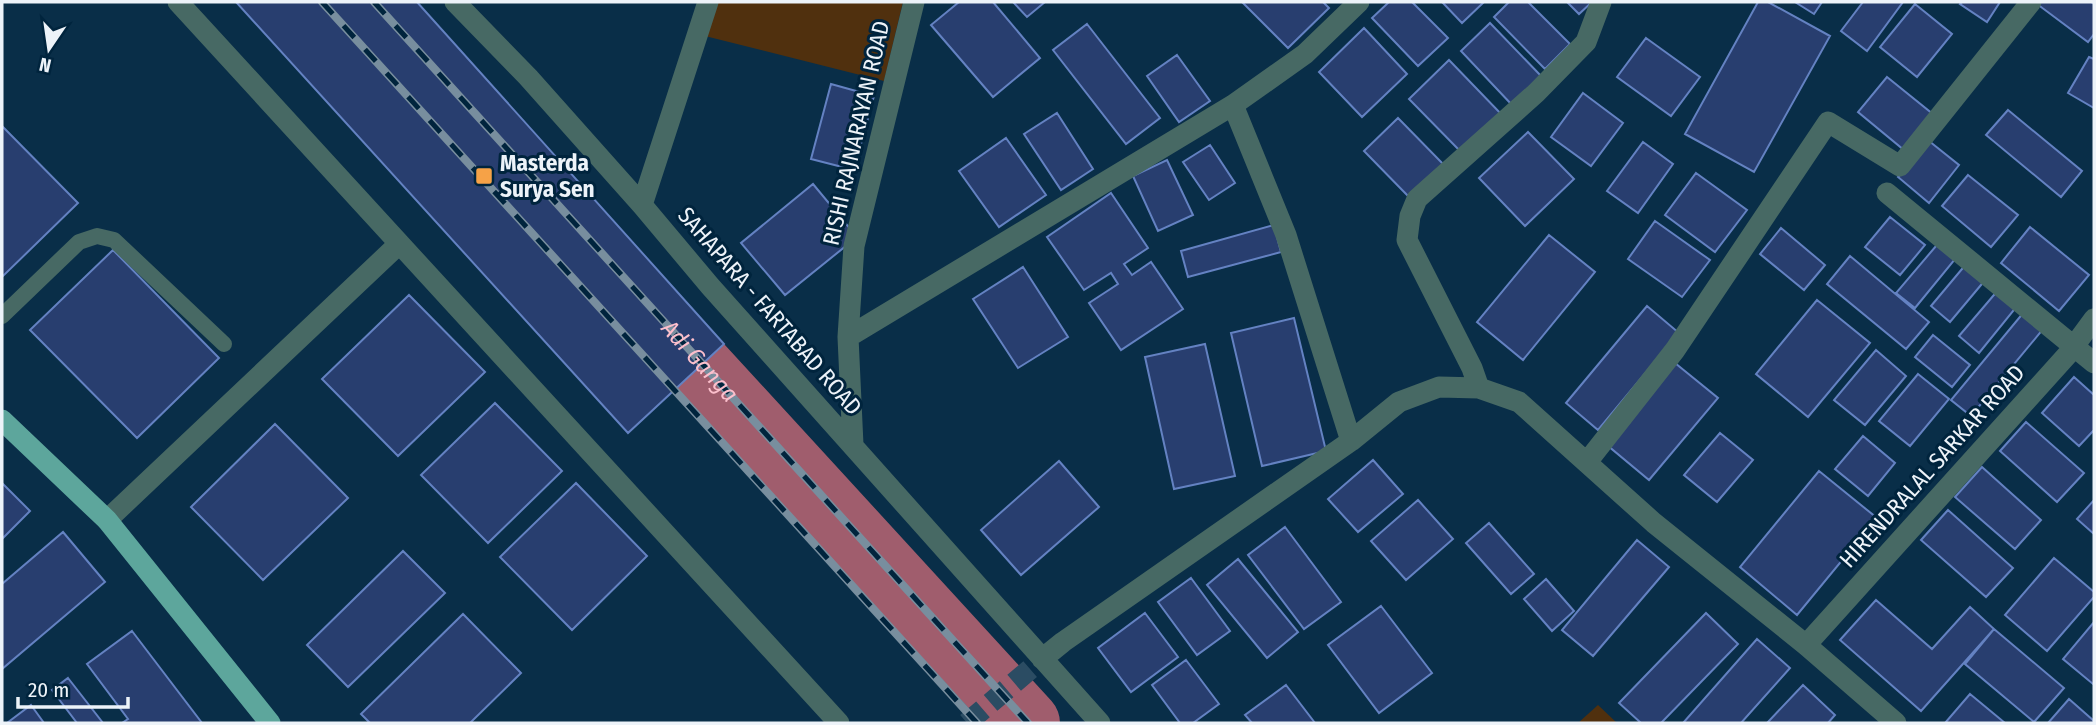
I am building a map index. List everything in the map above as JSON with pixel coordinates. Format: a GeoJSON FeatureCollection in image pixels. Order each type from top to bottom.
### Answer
{"type":"FeatureCollection","features":[{"type":"Feature","properties":{"kind":"main road"},"geometry":{"type":"LineString","coordinates":[[2,420],[107,520],[270,723]]}},
{"type":"Feature","properties":{"kind":"street"},"geometry":{"type":"LineString","coordinates":[[178,2],[839,723]]}},
{"type":"Feature","properties":{"kind":"street","name":"SAHAPARA - FARTABAD ROAD"},"geometry":{"type":"LineString","coordinates":[[456,2],[642,205],[710,286],[1100,723]]}},
{"type":"Feature","properties":{"kind":"street"},"geometry":{"type":"LineString","coordinates":[[642,205],[708,2]]}},
{"type":"Feature","properties":{"kind":"street","name":"RISHI RAJNARAYAN ROAD"},"geometry":{"type":"LineString","coordinates":[[853,445],[848,337],[854,246],[914,2]]}},
{"type":"Feature","properties":{"kind":"street"},"geometry":{"type":"LineString","coordinates":[[848,337],[1233,105],[1305,54],[1359,2]]}},
{"type":"Feature","properties":{"kind":"street"},"geometry":{"type":"LineString","coordinates":[[1479,388],[1472,368],[1408,240],[1410,216],[1417,199],[1536,93],[1586,42],[1601,2]]}},
{"type":"Feature","properties":{"kind":"street"},"geometry":{"type":"LineString","coordinates":[[1587,463],[1675,351],[1828,122],[1899,166],[2031,2]]}},
{"type":"Feature","properties":{"kind":"street"},"geometry":{"type":"LineString","coordinates":[[1233,105],[1286,235],[1351,441]]}},
{"type":"Feature","properties":{"kind":"street"},"geometry":{"type":"LineString","coordinates":[[1887,193],[2094,363]]}},
{"type":"Feature","properties":{"kind":"street"},"geometry":{"type":"LineString","coordinates":[[107,520],[399,244]]}},
{"type":"Feature","properties":{"kind":"street","name":"HIRENDRALAL SARKAR ROAD"},"geometry":{"type":"LineString","coordinates":[[1806,645],[2074,346],[2094,319]]}},
{"type":"Feature","properties":{"kind":"street"},"geometry":{"type":"LineString","coordinates":[[1042,659],[1351,441],[1399,402],[1439,387],[1479,388],[1519,401],[1654,523],[1806,645],[1896,723]]}},
{"type":"Feature","properties":{"kind":"lane"},"geometry":{"type":"LineString","coordinates":[[2,316],[79,242],[97,236],[114,240],[224,344]]}},
{"type":"Feature","properties":{"kind":"shaded area"},"geometry":{"type":"Polygon","coordinates":[[[714,2],[903,2],[884,81],[705,36],[714,2]]]}},
{"type":"Feature","properties":{"kind":"shaded area"},"geometry":{"type":"Polygon","coordinates":[[[1598,705],[1617,723],[1578,723],[1598,705]]]}},
{"type":"Feature","properties":{"kind":"building","name":"Masterda Surya Sen"},"geometry":{"type":"Polygon","coordinates":[[[236,2],[417,2],[724,344],[628,433],[236,2]]]}},
{"type":"Feature","properties":{"kind":"building"},"geometry":{"type":"Polygon","coordinates":[[[959,2],[993,2],[1040,58],[993,97],[931,25],[959,2]]]}},
{"type":"Feature","properties":{"kind":"building"},"geometry":{"type":"Polygon","coordinates":[[[1013,2],[1045,2],[1027,17],[1013,2]]]}},
{"type":"Feature","properties":{"kind":"building"},"geometry":{"type":"Polygon","coordinates":[[[1242,2],[1323,2],[1329,8],[1288,48],[1242,2]]]}},
{"type":"Feature","properties":{"kind":"building"},"geometry":{"type":"Polygon","coordinates":[[[1389,2],[1412,2],[1448,38],[1418,66],[1372,18],[1389,2]]]}},
{"type":"Feature","properties":{"kind":"building"},"geometry":{"type":"Polygon","coordinates":[[[1442,2],[1484,2],[1462,23],[1442,2]]]}},
{"type":"Feature","properties":{"kind":"building"},"geometry":{"type":"Polygon","coordinates":[[[1509,2],[1528,2],[1570,44],[1545,69],[1494,17],[1509,2]]]}},
{"type":"Feature","properties":{"kind":"building"},"geometry":{"type":"Polygon","coordinates":[[[1567,2],[1592,2],[1579,14],[1567,2]]]}},
{"type":"Feature","properties":{"kind":"building"},"geometry":{"type":"Polygon","coordinates":[[[1758,2],[1768,2],[1830,36],[1754,172],[1685,134],[1758,2]]]}},
{"type":"Feature","properties":{"kind":"building"},"geometry":{"type":"Polygon","coordinates":[[[1795,2],[1822,2],[1814,14],[1795,2]]]}},
{"type":"Feature","properties":{"kind":"building"},"geometry":{"type":"Polygon","coordinates":[[[1863,2],[1903,2],[1867,51],[1841,31],[1863,2]]]}},
{"type":"Feature","properties":{"kind":"building"},"geometry":{"type":"Polygon","coordinates":[[[2000,2],[1987,22],[1960,4],[2000,2]]]}},
{"type":"Feature","properties":{"kind":"building"},"geometry":{"type":"Polygon","coordinates":[[[2091,2],[2094,4],[2094,34],[2088,42],[2037,4],[2091,2]]]}},
{"type":"Feature","properties":{"kind":"building"},"geometry":{"type":"Polygon","coordinates":[[[1915,4],[1952,34],[1917,77],[1880,47],[1915,4]]]}},
{"type":"Feature","properties":{"kind":"building"},"geometry":{"type":"Polygon","coordinates":[[[1490,23],[1543,78],[1513,106],[1461,51],[1490,23]]]}},
{"type":"Feature","properties":{"kind":"building"},"geometry":{"type":"Polygon","coordinates":[[[1087,24],[1160,118],[1126,144],[1053,50],[1087,24]]]}},
{"type":"Feature","properties":{"kind":"building"},"geometry":{"type":"Polygon","coordinates":[[[1364,28],[1407,74],[1362,117],[1319,72],[1364,28]]]}},
{"type":"Feature","properties":{"kind":"building"},"geometry":{"type":"Polygon","coordinates":[[[1646,38],[1700,77],[1671,116],[1617,77],[1646,38]]]}},
{"type":"Feature","properties":{"kind":"building"},"geometry":{"type":"Polygon","coordinates":[[[1177,55],[1210,101],[1179,122],[1147,76],[1177,55]]]}},
{"type":"Feature","properties":{"kind":"building"},"geometry":{"type":"Polygon","coordinates":[[[2089,57],[2094,59],[2094,108],[2068,93],[2089,57]]]}},
{"type":"Feature","properties":{"kind":"building"},"geometry":{"type":"Polygon","coordinates":[[[1449,60],[1504,117],[1464,155],[1409,99],[1449,60]]]}},
{"type":"Feature","properties":{"kind":"building"},"geometry":{"type":"Polygon","coordinates":[[[1887,77],[1934,115],[1904,150],[1858,112],[1887,77]]]}},
{"type":"Feature","properties":{"kind":"building"},"geometry":{"type":"Polygon","coordinates":[[[831,84],[874,96],[854,170],[811,159],[831,84]]]}},
{"type":"Feature","properties":{"kind":"building"},"geometry":{"type":"Polygon","coordinates":[[[1583,93],[1623,123],[1591,166],[1551,137],[1583,93]]]}},
{"type":"Feature","properties":{"kind":"building"},"geometry":{"type":"Polygon","coordinates":[[[2008,110],[2082,171],[2061,197],[1986,135],[2008,110]]]}},
{"type":"Feature","properties":{"kind":"building"},"geometry":{"type":"Polygon","coordinates":[[[1057,113],[1093,169],[1061,190],[1024,134],[1057,113]]]}},
{"type":"Feature","properties":{"kind":"building"},"geometry":{"type":"Polygon","coordinates":[[[1398,118],[1445,166],[1410,198],[1364,151],[1398,118]]]}},
{"type":"Feature","properties":{"kind":"building"},"geometry":{"type":"Polygon","coordinates":[[[2,126],[78,203],[2,277],[2,126]]]}},
{"type":"Feature","properties":{"kind":"building"},"geometry":{"type":"Polygon","coordinates":[[[1528,132],[1574,179],[1525,226],[1479,178],[1528,132]]]}},
{"type":"Feature","properties":{"kind":"building"},"geometry":{"type":"Polygon","coordinates":[[[1006,138],[1046,195],[999,227],[959,171],[1006,138]]]}},
{"type":"Feature","properties":{"kind":"building"},"geometry":{"type":"Polygon","coordinates":[[[1929,141],[1959,165],[1929,203],[1898,177],[1929,141]]]}},
{"type":"Feature","properties":{"kind":"building"},"geometry":{"type":"Polygon","coordinates":[[[1643,142],[1673,164],[1638,213],[1607,191],[1643,142]]]}},
{"type":"Feature","properties":{"kind":"building"},"geometry":{"type":"Polygon","coordinates":[[[1210,145],[1235,183],[1209,200],[1183,162],[1210,145]]]}},
{"type":"Feature","properties":{"kind":"building"},"geometry":{"type":"Polygon","coordinates":[[[1167,160],[1193,215],[1158,231],[1133,176],[1167,160]]]}},
{"type":"Feature","properties":{"kind":"building"},"geometry":{"type":"Polygon","coordinates":[[[1696,173],[1747,210],[1715,252],[1665,215],[1696,173]]]}},
{"type":"Feature","properties":{"kind":"building"},"geometry":{"type":"Polygon","coordinates":[[[1968,175],[2018,215],[1991,247],[1942,206],[1968,175]]]}},
{"type":"Feature","properties":{"kind":"building"},"geometry":{"type":"Polygon","coordinates":[[[813,184],[857,237],[785,295],[741,243],[813,184]]]}},
{"type":"Feature","properties":{"kind":"building"},"geometry":{"type":"Polygon","coordinates":[[[1111,193],[1148,248],[1124,264],[1132,275],[1151,262],[1183,309],[1121,350],[1089,303],[1118,284],[1111,273],[1084,290],[1047,237],[1111,193]]]}},
{"type":"Feature","properties":{"kind":"building"},"geometry":{"type":"Polygon","coordinates":[[[1890,217],[1925,245],[1900,275],[1865,247],[1890,217]]]}},
{"type":"Feature","properties":{"kind":"building"},"geometry":{"type":"Polygon","coordinates":[[[1655,221],[1710,260],[1682,297],[1628,259],[1655,221]]]}},
{"type":"Feature","properties":{"kind":"building"},"geometry":{"type":"Polygon","coordinates":[[[1274,225],[1281,252],[1188,277],[1181,251],[1274,225]]]}},
{"type":"Feature","properties":{"kind":"building"},"geometry":{"type":"Polygon","coordinates":[[[2030,227],[2089,275],[2059,311],[2001,263],[2030,227]]]}},
{"type":"Feature","properties":{"kind":"building"},"geometry":{"type":"Polygon","coordinates":[[[1781,228],[1825,265],[1804,290],[1760,254],[1781,228]]]}},
{"type":"Feature","properties":{"kind":"building"},"geometry":{"type":"Polygon","coordinates":[[[1549,235],[1595,272],[1523,360],[1477,322],[1549,235]]]}},
{"type":"Feature","properties":{"kind":"building"},"geometry":{"type":"Polygon","coordinates":[[[1942,239],[1960,253],[1915,308],[1896,293],[1942,239]]]}},
{"type":"Feature","properties":{"kind":"building"},"geometry":{"type":"Polygon","coordinates":[[[113,250],[219,358],[137,438],[30,330],[113,250]]]}},
{"type":"Feature","properties":{"kind":"building"},"geometry":{"type":"Polygon","coordinates":[[[1850,256],[1929,322],[1906,349],[1827,284],[1850,256]]]}},
{"type":"Feature","properties":{"kind":"building"},"geometry":{"type":"Polygon","coordinates":[[[1967,263],[1986,279],[1950,322],[1931,306],[1967,263]]]}},
{"type":"Feature","properties":{"kind":"building"},"geometry":{"type":"Polygon","coordinates":[[[1023,267],[1068,337],[1018,368],[973,299],[1023,267]]]}},
{"type":"Feature","properties":{"kind":"building"},"geometry":{"type":"Polygon","coordinates":[[[1999,289],[2018,305],[1979,353],[1959,336],[1999,289]]]}},
{"type":"Feature","properties":{"kind":"building"},"geometry":{"type":"Polygon","coordinates":[[[409,295],[485,372],[398,456],[322,379],[409,295]]]}},
{"type":"Feature","properties":{"kind":"building"},"geometry":{"type":"Polygon","coordinates":[[[1817,300],[1870,343],[1808,417],[1756,374],[1817,300]]]}},
{"type":"Feature","properties":{"kind":"building"},"geometry":{"type":"Polygon","coordinates":[[[1647,306],[1679,333],[1598,430],[1566,403],[1647,306]]]}},
{"type":"Feature","properties":{"kind":"building"},"geometry":{"type":"Polygon","coordinates":[[[2024,312],[2044,328],[1971,416],[1951,400],[2024,312]]]}},
{"type":"Feature","properties":{"kind":"building"},"geometry":{"type":"Polygon","coordinates":[[[1294,318],[1326,451],[1262,466],[1231,333],[1294,318]]]}},
{"type":"Feature","properties":{"kind":"building"},"geometry":{"type":"Polygon","coordinates":[[[1933,335],[1970,365],[1952,387],[1915,357],[1933,335]]]}},
{"type":"Feature","properties":{"kind":"building"},"geometry":{"type":"Polygon","coordinates":[[[1205,344],[1235,476],[1174,489],[1145,357],[1205,344]]]}},
{"type":"Feature","properties":{"kind":"building"},"geometry":{"type":"Polygon","coordinates":[[[1876,350],[1906,376],[1865,425],[1834,400],[1876,350]]]}},
{"type":"Feature","properties":{"kind":"building"},"geometry":{"type":"Polygon","coordinates":[[[1675,363],[1718,398],[1649,480],[1607,445],[1675,363]]]}},
{"type":"Feature","properties":{"kind":"building"},"geometry":{"type":"Polygon","coordinates":[[[1918,374],[1949,399],[1910,446],[1879,421],[1918,374]]]}},
{"type":"Feature","properties":{"kind":"building"},"geometry":{"type":"Polygon","coordinates":[[[2074,377],[2094,395],[2094,430],[2079,446],[2042,413],[2074,377]]]}},
{"type":"Feature","properties":{"kind":"building"},"geometry":{"type":"Polygon","coordinates":[[[495,403],[562,471],[488,543],[421,475],[495,403]]]}},
{"type":"Feature","properties":{"kind":"building"},"geometry":{"type":"Polygon","coordinates":[[[2026,422],[2084,473],[2057,502],[2000,451],[2026,422]]]}},
{"type":"Feature","properties":{"kind":"building"},"geometry":{"type":"Polygon","coordinates":[[[275,424],[348,498],[263,580],[191,507],[275,424]]]}},
{"type":"Feature","properties":{"kind":"building"},"geometry":{"type":"Polygon","coordinates":[[[1720,433],[1753,460],[1717,502],[1684,475],[1720,433]]]}},
{"type":"Feature","properties":{"kind":"building"},"geometry":{"type":"Polygon","coordinates":[[[1863,436],[1895,463],[1868,496],[1835,469],[1863,436]]]}},
{"type":"Feature","properties":{"kind":"building"},"geometry":{"type":"Polygon","coordinates":[[[1373,460],[1403,494],[1358,532],[1328,499],[1373,460]]]}},
{"type":"Feature","properties":{"kind":"building"},"geometry":{"type":"Polygon","coordinates":[[[1059,461],[1099,507],[1021,575],[981,530],[1059,461]]]}},
{"type":"Feature","properties":{"kind":"building"},"geometry":{"type":"Polygon","coordinates":[[[1982,467],[2041,520],[2015,549],[1955,497],[1982,467]]]}},
{"type":"Feature","properties":{"kind":"building"},"geometry":{"type":"Polygon","coordinates":[[[1819,471],[1877,518],[1797,615],[1740,567],[1819,471]]]}},
{"type":"Feature","properties":{"kind":"building"},"geometry":{"type":"Polygon","coordinates":[[[2,483],[30,511],[2,539],[2,483]]]}},
{"type":"Feature","properties":{"kind":"building"},"geometry":{"type":"Polygon","coordinates":[[[576,483],[647,556],[572,630],[500,557],[576,483]]]}},
{"type":"Feature","properties":{"kind":"building"},"geometry":{"type":"Polygon","coordinates":[[[1418,500],[1453,539],[1406,580],[1371,541],[1418,500]]]}},
{"type":"Feature","properties":{"kind":"building"},"geometry":{"type":"Polygon","coordinates":[[[2094,500],[2094,534],[2077,519],[2094,500]]]}},
{"type":"Feature","properties":{"kind":"building"},"geometry":{"type":"Polygon","coordinates":[[[1948,510],[2013,568],[1986,597],[1921,540],[1948,510]]]}},
{"type":"Feature","properties":{"kind":"building"},"geometry":{"type":"Polygon","coordinates":[[[1489,523],[1534,574],[1511,594],[1466,543],[1489,523]]]}},
{"type":"Feature","properties":{"kind":"building"},"geometry":{"type":"Polygon","coordinates":[[[1285,527],[1341,602],[1304,629],[1248,555],[1285,527]]]}},
{"type":"Feature","properties":{"kind":"building"},"geometry":{"type":"Polygon","coordinates":[[[63,532],[105,582],[2,669],[2,584],[63,532]]]}},
{"type":"Feature","properties":{"kind":"building"},"geometry":{"type":"Polygon","coordinates":[[[1637,540],[1669,567],[1593,656],[1562,630],[1637,540]]]}},
{"type":"Feature","properties":{"kind":"building"},"geometry":{"type":"Polygon","coordinates":[[[403,551],[445,593],[348,687],[307,645],[403,551]]]}},
{"type":"Feature","properties":{"kind":"building"},"geometry":{"type":"Polygon","coordinates":[[[2054,558],[2094,592],[2094,597],[2047,651],[2005,615],[2054,558]]]}},
{"type":"Feature","properties":{"kind":"building"},"geometry":{"type":"Polygon","coordinates":[[[1238,559],[1298,632],[1267,658],[1207,585],[1238,559]]]}},
{"type":"Feature","properties":{"kind":"building"},"geometry":{"type":"Polygon","coordinates":[[[1191,578],[1230,631],[1197,655],[1158,602],[1191,578]]]}},
{"type":"Feature","properties":{"kind":"building"},"geometry":{"type":"Polygon","coordinates":[[[1546,579],[1574,611],[1552,631],[1524,599],[1546,579]]]}},
{"type":"Feature","properties":{"kind":"building"},"geometry":{"type":"Polygon","coordinates":[[[1876,600],[1932,649],[1970,607],[1994,629],[1921,711],[1840,640],[1876,600]]]}},
{"type":"Feature","properties":{"kind":"building"},"geometry":{"type":"Polygon","coordinates":[[[1381,606],[1432,673],[1379,713],[1328,645],[1381,606]]]}},
{"type":"Feature","properties":{"kind":"building"},"geometry":{"type":"Polygon","coordinates":[[[1145,613],[1178,657],[1131,692],[1098,648],[1145,613]]]}},
{"type":"Feature","properties":{"kind":"building"},"geometry":{"type":"Polygon","coordinates":[[[1706,613],[1738,644],[1661,723],[1641,723],[1619,703],[1706,613]]]}},
{"type":"Feature","properties":{"kind":"building"},"geometry":{"type":"Polygon","coordinates":[[[463,614],[521,673],[470,723],[370,723],[361,714],[463,614]]]}},
{"type":"Feature","properties":{"kind":"building"},"geometry":{"type":"Polygon","coordinates":[[[2094,622],[2094,683],[2093,684],[2063,659],[2094,622]]]}},
{"type":"Feature","properties":{"kind":"building"},"geometry":{"type":"Polygon","coordinates":[[[1994,629],[2064,688],[2034,722],[1965,664],[1994,629]]]}},
{"type":"Feature","properties":{"kind":"building"},"geometry":{"type":"Polygon","coordinates":[[[132,631],[202,723],[122,723],[128,719],[87,664],[132,631]]]}},
{"type":"Feature","properties":{"kind":"building"},"geometry":{"type":"Polygon","coordinates":[[[1757,639],[1790,668],[1741,723],[1683,723],[1757,639]]]}},
{"type":"Feature","properties":{"kind":"building"},"geometry":{"type":"Polygon","coordinates":[[[1186,660],[1219,704],[1193,723],[1180,723],[1152,685],[1186,660]]]}},
{"type":"Feature","properties":{"kind":"building"},"geometry":{"type":"Polygon","coordinates":[[[68,678],[103,723],[77,723],[52,690],[68,678]]]}},
{"type":"Feature","properties":{"kind":"building"},"geometry":{"type":"Polygon","coordinates":[[[1286,685],[1315,723],[1252,723],[1245,715],[1286,685]]]}},
{"type":"Feature","properties":{"kind":"building"},"geometry":{"type":"Polygon","coordinates":[[[1803,685],[1835,715],[1828,723],[1767,723],[1803,685]]]}},
{"type":"Feature","properties":{"kind":"building"},"geometry":{"type":"Polygon","coordinates":[[[1970,694],[2005,723],[1945,723],[1970,694]]]}},
{"type":"Feature","properties":{"kind":"building"},"geometry":{"type":"Polygon","coordinates":[[[2069,699],[2094,721],[2094,723],[2048,723],[2069,699]]]}},
{"type":"Feature","properties":{"kind":"building"},"geometry":{"type":"Polygon","coordinates":[[[31,705],[44,723],[7,723],[31,705]]]}},
{"type":"Feature","properties":{"kind":"waterway","name":"Adi Ganga"},"geometry":{"type":"LineString","coordinates":[[638,299],[1027,723]]}},
{"type":"Feature","properties":{"kind":"tunnel"},"geometry":{"type":"LineString","coordinates":[[967,723],[1042,659]]}},
{"type":"Feature","properties":{"kind":"railway"},"geometry":{"type":"LineString","coordinates":[[322,2],[977,723]]}},
{"type":"Feature","properties":{"kind":"railway"},"geometry":{"type":"LineString","coordinates":[[374,2],[1028,723]]}},
{"type":"Feature","properties":{"kind":"place","name":"Masterda Surya Sen"},"geometry":{"type":"Point","coordinates":[484,176]}}]}
